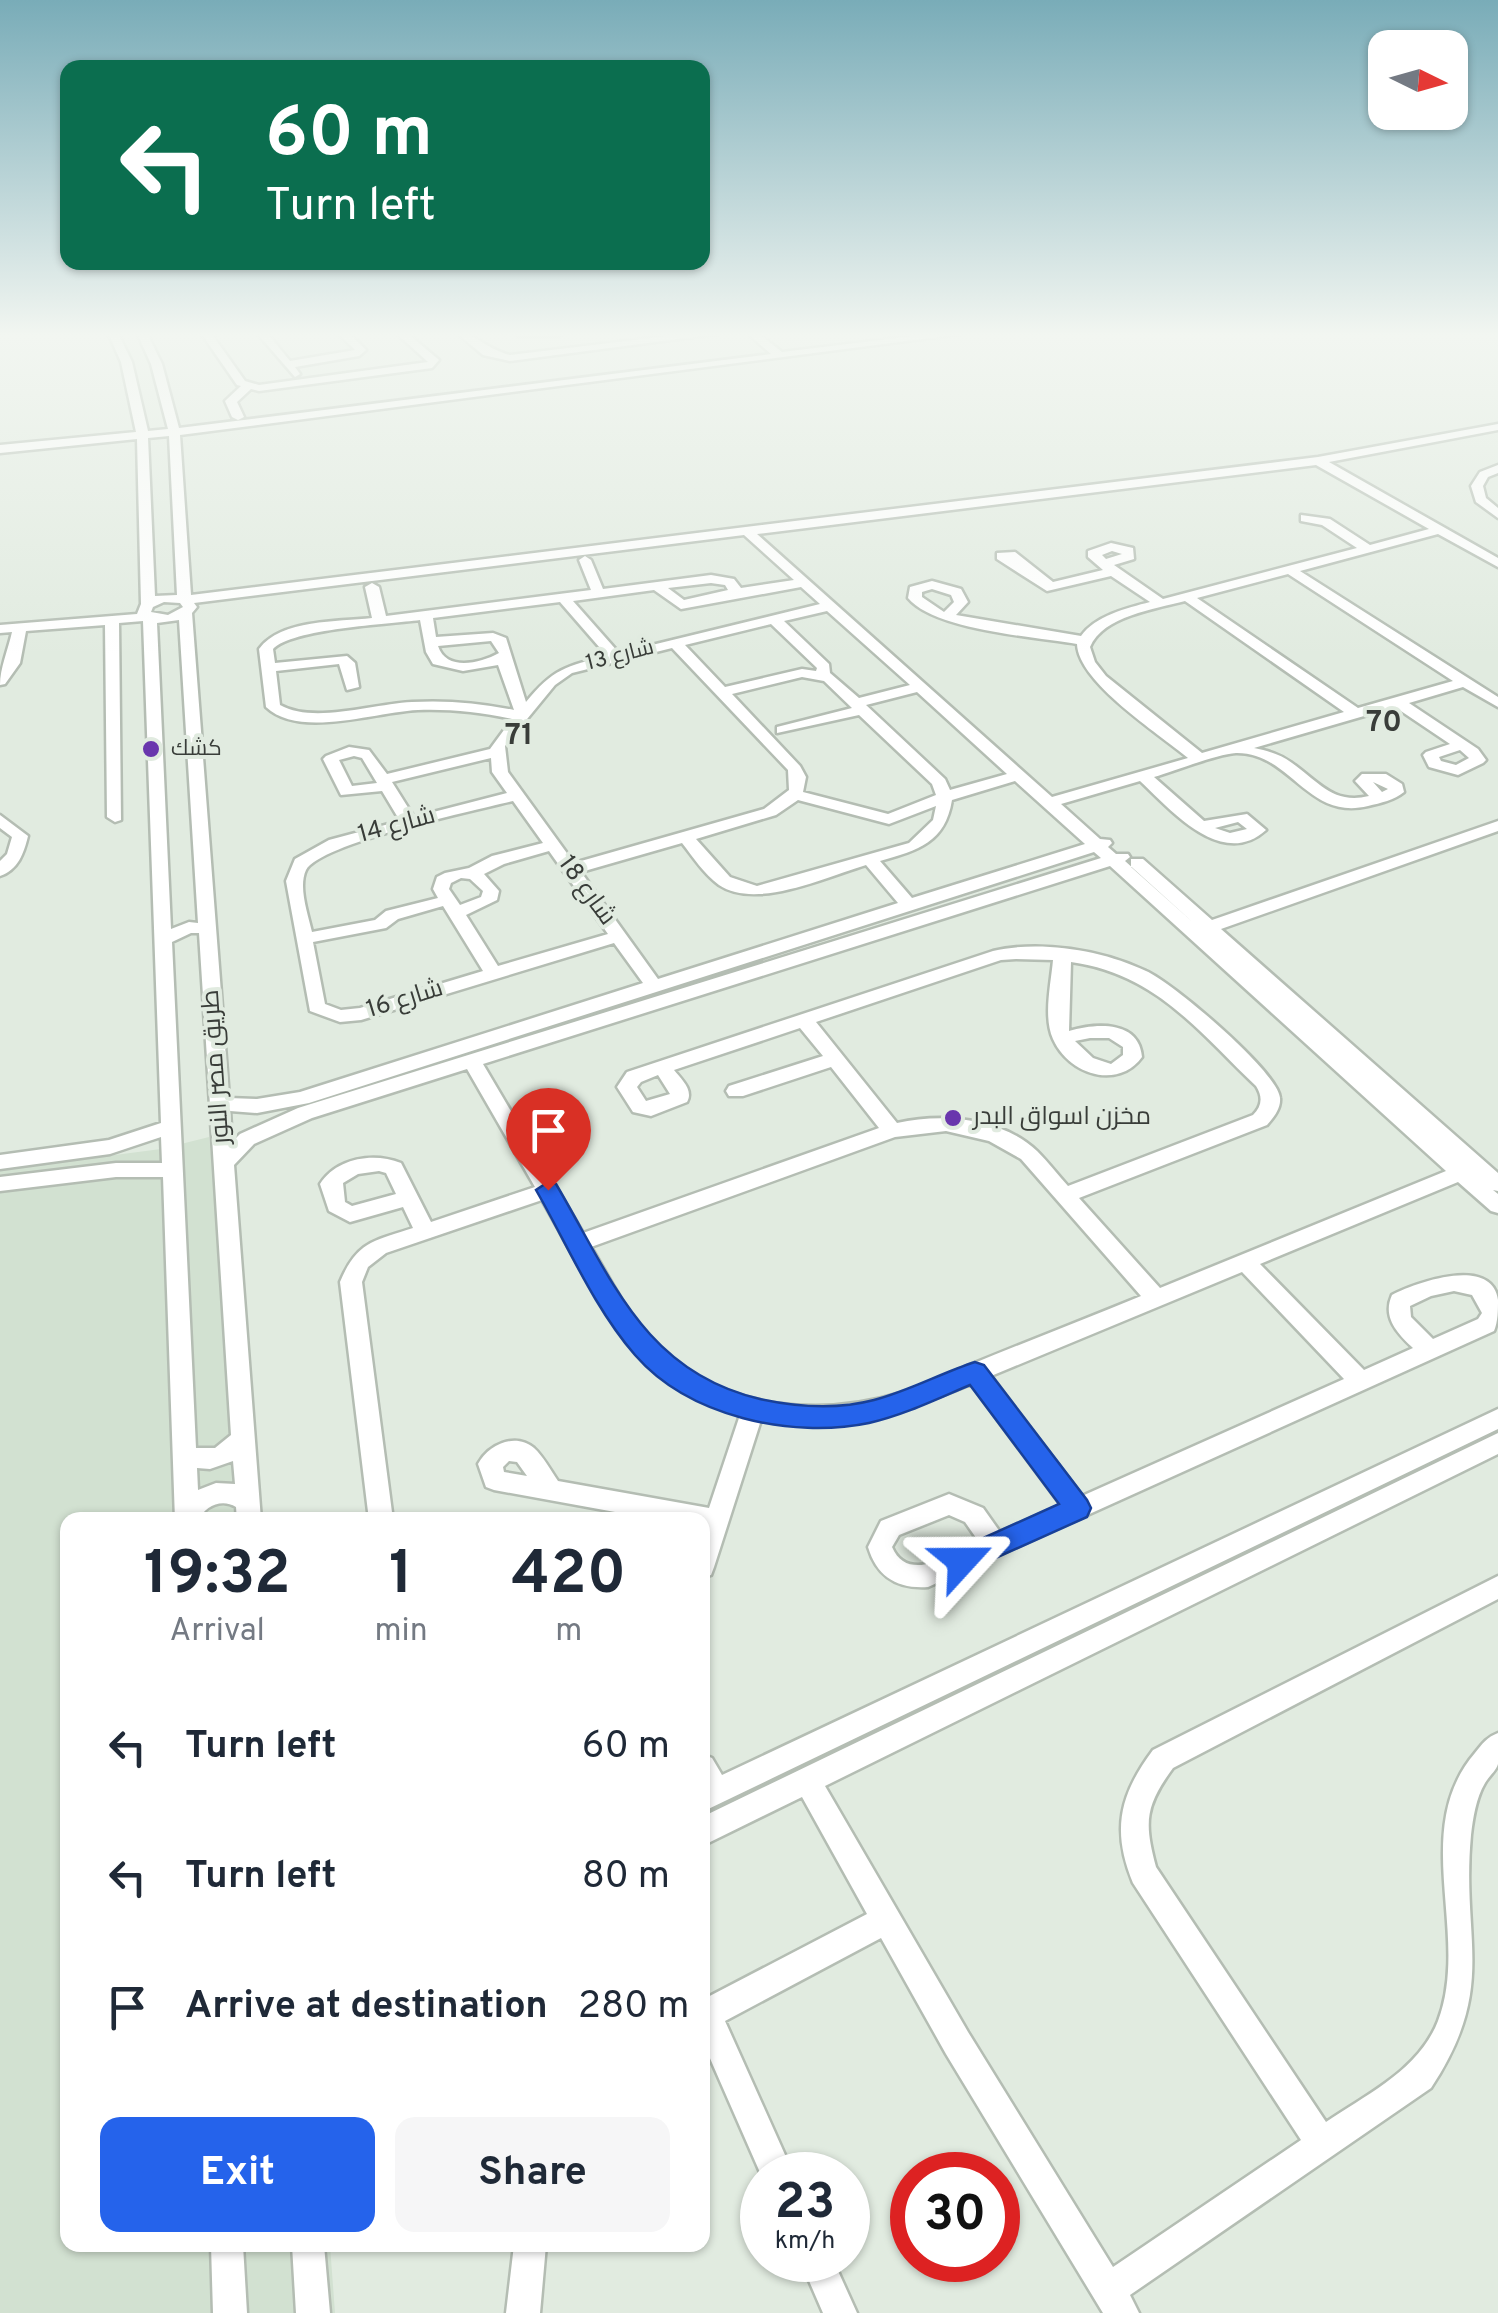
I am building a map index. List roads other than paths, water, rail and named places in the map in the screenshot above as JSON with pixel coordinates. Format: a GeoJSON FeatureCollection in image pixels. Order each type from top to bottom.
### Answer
{"type":"FeatureCollection","features":[{"type":"Feature","properties":{"kind":"street"},"geometry":{"type":"LineString","coordinates":[[0,446],[41,441]]}},
{"type":"Feature","properties":{"kind":"street","name":"طريق مصر النور"},"geometry":{"type":"LineString","coordinates":[[140,441],[146,495],[187,1512]]}},
{"type":"Feature","properties":{"kind":"street","name":"طريق مصر النور"},"geometry":{"type":"LineString","coordinates":[[175,441],[248,1511]]}},
{"type":"Feature","properties":{"kind":"street"},"geometry":{"type":"LineString","coordinates":[[175,447],[188,441]]}},
{"type":"Feature","properties":{"kind":"street"},"geometry":{"type":"LineString","coordinates":[[1329,463],[1433,441]]}},
{"type":"Feature","properties":{"kind":"street"},"geometry":{"type":"LineString","coordinates":[[212,603],[1329,463],[1462,441]]}},
{"type":"Feature","properties":{"kind":"street"},"geometry":{"type":"LineString","coordinates":[[1329,463],[1498,563]]}},
{"type":"Feature","properties":{"kind":"street"},"geometry":{"type":"LineString","coordinates":[[1329,463],[1498,555]]}},
{"type":"Feature","properties":{"kind":"street"},"geometry":{"type":"LineString","coordinates":[[1498,469],[1484,475],[1477,486],[1480,499],[1498,514]]}},
{"type":"Feature","properties":{"kind":"street"},"geometry":{"type":"LineString","coordinates":[[1305,518],[1322,520],[1368,548]]}},
{"type":"Feature","properties":{"kind":"street"},"geometry":{"type":"LineString","coordinates":[[1198,759],[1093,671],[1084,655],[1084,641],[1104,622],[1160,603],[1440,530]]}},
{"type":"Feature","properties":{"kind":"street"},"geometry":{"type":"LineString","coordinates":[[0,629],[148,611],[162,598],[185,606],[372,587],[759,535]]}},
{"type":"Feature","properties":{"kind":"street"},"geometry":{"type":"LineString","coordinates":[[759,535],[803,583],[1019,775],[1056,801]]}},
{"type":"Feature","properties":{"kind":"street"},"geometry":{"type":"LineString","coordinates":[[759,535],[1207,936],[1498,1206]]}},
{"type":"Feature","properties":{"kind":"street"},"geometry":{"type":"LineString","coordinates":[[585,560],[598,594]]}},
{"type":"Feature","properties":{"kind":"street"},"geometry":{"type":"LineString","coordinates":[[1052,587],[1110,568],[1160,603]]}},
{"type":"Feature","properties":{"kind":"street"},"geometry":{"type":"LineString","coordinates":[[1290,570],[1498,703]]}},
{"type":"Feature","properties":{"kind":"street"},"geometry":{"type":"LineString","coordinates":[[432,642],[493,637],[501,641],[520,715],[481,706],[434,703],[290,718],[273,707],[266,649],[278,637],[722,580],[730,582],[732,594],[759,621],[824,666],[822,675]]}},
{"type":"Feature","properties":{"kind":"street"},"geometry":{"type":"LineString","coordinates":[[657,586],[678,604],[803,583]]}},
{"type":"Feature","properties":{"kind":"street"},"geometry":{"type":"LineString","coordinates":[[372,587],[380,621]]}},
{"type":"Feature","properties":{"kind":"street"},"geometry":{"type":"LineString","coordinates":[[1187,597],[1355,714]]}},
{"type":"Feature","properties":{"kind":"street"},"geometry":{"type":"LineString","coordinates":[[563,598],[615,657]]}},
{"type":"Feature","properties":{"kind":"street","name":"شارع 13"},"geometry":{"type":"LineString","coordinates":[[496,752],[520,715],[560,674],[615,657],[829,606]]}},
{"type":"Feature","properties":{"kind":"street"},"geometry":{"type":"LineString","coordinates":[[0,620],[121,615]]}},
{"type":"Feature","properties":{"kind":"street"},"geometry":{"type":"LineString","coordinates":[[115,817],[121,615]]}},
{"type":"Feature","properties":{"kind":"street"},"geometry":{"type":"LineString","coordinates":[[426,616],[434,657],[448,665],[503,658]]}},
{"type":"Feature","properties":{"kind":"street"},"geometry":{"type":"LineString","coordinates":[[947,617],[1084,641]]}},
{"type":"Feature","properties":{"kind":"street"},"geometry":{"type":"LineString","coordinates":[[0,681],[13,662],[20,627]]}},
{"type":"Feature","properties":{"kind":"street"},"geometry":{"type":"LineString","coordinates":[[570,870],[770,812],[796,795],[799,786],[795,769],[675,643]]}},
{"type":"Feature","properties":{"kind":"street"},"geometry":{"type":"LineString","coordinates":[[268,668],[342,659],[348,662],[352,687]]}},
{"type":"Feature","properties":{"kind":"street"},"geometry":{"type":"LineString","coordinates":[[685,836],[721,882],[748,891],[768,890],[902,852],[926,839],[942,821],[945,797],[939,782],[834,680],[822,675],[792,674],[722,692]]}},
{"type":"Feature","properties":{"kind":"street"},"geometry":{"type":"LineString","coordinates":[[1056,801],[1464,682]]}},
{"type":"Feature","properties":{"kind":"street"},"geometry":{"type":"LineString","coordinates":[[763,735],[920,687]]}},
{"type":"Feature","properties":{"kind":"street"},"geometry":{"type":"LineString","coordinates":[[1396,702],[1462,744]]}},
{"type":"Feature","properties":{"kind":"street"},"geometry":{"type":"LineString","coordinates":[[1271,738],[1276,760]]}},
{"type":"Feature","properties":{"kind":"street"},"geometry":{"type":"LineString","coordinates":[[1236,749],[1276,760],[1334,802],[1353,804],[1380,797]]}},
{"type":"Feature","properties":{"kind":"street"},"geometry":{"type":"LineString","coordinates":[[409,823],[385,783],[368,755],[354,751],[335,755],[330,761],[345,790],[358,793],[385,783],[496,752],[500,772],[516,795]]}},
{"type":"Feature","properties":{"kind":"street"},"geometry":{"type":"LineString","coordinates":[[796,795],[889,819],[1019,775]]}},
{"type":"Feature","properties":{"kind":"street"},"geometry":{"type":"LineString","coordinates":[[1143,776],[1203,826]]}},
{"type":"Feature","properties":{"kind":"street","name":"شارع 14"},"geometry":{"type":"LineString","coordinates":[[294,880],[301,863],[322,848],[516,795]]}},
{"type":"Feature","properties":{"kind":"street","name":"شارع 18"},"geometry":{"type":"LineString","coordinates":[[516,795],[656,987]]}},
{"type":"Feature","properties":{"kind":"street"},"geometry":{"type":"LineString","coordinates":[[0,820],[16,855],[0,871]]}},
{"type":"Feature","properties":{"kind":"street"},"geometry":{"type":"LineString","coordinates":[[1207,936],[1498,826]]}},
{"type":"Feature","properties":{"kind":"street"},"geometry":{"type":"LineString","coordinates":[[1207,936],[1498,840]]}},
{"type":"Feature","properties":{"kind":"street"},"geometry":{"type":"LineString","coordinates":[[494,974],[441,889],[444,881],[453,874],[472,873],[498,860],[553,845]]}},
{"type":"Feature","properties":{"kind":"street"},"geometry":{"type":"LineString","coordinates":[[224,1163],[247,1139],[282,1122],[472,1062],[656,987],[739,969],[910,906],[1111,850]]}},
{"type":"Feature","properties":{"kind":"street"},"geometry":{"type":"LineString","coordinates":[[220,1104],[257,1106],[286,1102],[574,1021],[1111,850]]}},
{"type":"Feature","properties":{"kind":"street"},"geometry":{"type":"LineString","coordinates":[[871,861],[910,906]]}},
{"type":"Feature","properties":{"kind":"street"},"geometry":{"type":"LineString","coordinates":[[303,940],[380,924],[392,915],[482,904],[491,897],[482,878],[472,873]]}},
{"type":"Feature","properties":{"kind":"street","name":"شارع 16"},"geometry":{"type":"LineString","coordinates":[[294,880],[312,1001],[331,1015],[361,1014],[618,936]]}},
{"type":"Feature","properties":{"kind":"street"},"geometry":{"type":"LineString","coordinates":[[164,912],[181,914],[205,903]]}},
{"type":"Feature","properties":{"kind":"street"},"geometry":{"type":"LineString","coordinates":[[164,939],[189,926],[207,930]]}},
{"type":"Feature","properties":{"kind":"street"},"geometry":{"type":"LineString","coordinates":[[1207,936],[1498,1184]]}},
{"type":"Feature","properties":{"kind":"street"},"geometry":{"type":"LineString","coordinates":[[662,1067],[1000,955],[1024,952],[1062,956],[1123,969],[1155,983],[1263,1081],[1272,1100],[1260,1120],[1066,1195]]}},
{"type":"Feature","properties":{"kind":"street"},"geometry":{"type":"LineString","coordinates":[[1062,956],[1058,1022],[1062,1039]]}},
{"type":"Feature","properties":{"kind":"street"},"geometry":{"type":"LineString","coordinates":[[804,1020],[892,1131]]}},
{"type":"Feature","properties":{"kind":"street"},"geometry":{"type":"LineString","coordinates":[[736,1091],[835,1059]]}},
{"type":"Feature","properties":{"kind":"street"},"geometry":{"type":"LineString","coordinates":[[472,1062],[628,1328],[647,1352],[693,1387],[752,1410],[792,1416],[870,1412],[1462,1173]]}},
{"type":"Feature","properties":{"kind":"street"},"geometry":{"type":"LineString","coordinates":[[579,1243],[892,1131],[940,1123],[990,1132],[1028,1154],[1154,1297]]}},
{"type":"Feature","properties":{"kind":"street"},"geometry":{"type":"LineString","coordinates":[[0,1162],[100,1149],[173,1126]]}},
{"type":"Feature","properties":{"kind":"street"},"geometry":{"type":"LineString","coordinates":[[97,1172],[100,1149]]}},
{"type":"Feature","properties":{"kind":"street"},"geometry":{"type":"LineString","coordinates":[[0,1184],[97,1172],[175,1170]]}},
{"type":"Feature","properties":{"kind":"street"},"geometry":{"type":"LineString","coordinates":[[380,1512],[352,1276],[371,1251],[548,1190]]}},
{"type":"Feature","properties":{"kind":"street"},"geometry":{"type":"LineString","coordinates":[[408,1198],[425,1231]]}},
{"type":"Feature","properties":{"kind":"street"},"geometry":{"type":"LineString","coordinates":[[1244,1261],[1360,1381]]}},
{"type":"Feature","properties":{"kind":"street"},"geometry":{"type":"LineString","coordinates":[[996,1546],[1430,1350]]}},
{"type":"Feature","properties":{"kind":"street"},"geometry":{"type":"LineString","coordinates":[[975,1372],[1078,1508]]}},
{"type":"Feature","properties":{"kind":"street"},"geometry":{"type":"LineString","coordinates":[[710,1544],[752,1410]]}},
{"type":"Feature","properties":{"kind":"street"},"geometry":{"type":"LineString","coordinates":[[710,1828],[807,1780],[1029,1658],[1498,1418]]}},
{"type":"Feature","properties":{"kind":"street"},"geometry":{"type":"LineString","coordinates":[[185,1454],[217,1458],[244,1437]]}},
{"type":"Feature","properties":{"kind":"street"},"geometry":{"type":"LineString","coordinates":[[710,1795],[1029,1658],[1498,1443]]}},
{"type":"Feature","properties":{"kind":"street"},"geometry":{"type":"LineString","coordinates":[[551,1490],[673,1512]]}},
{"type":"Feature","properties":{"kind":"street"},"geometry":{"type":"LineString","coordinates":[[192,1512],[205,1497],[217,1493],[240,1496],[248,1511]]}},
{"type":"Feature","properties":{"kind":"street"},"geometry":{"type":"LineString","coordinates":[[710,1519],[718,1520]]}},
{"type":"Feature","properties":{"kind":"street"},"geometry":{"type":"LineString","coordinates":[[1322,2144],[1150,1888],[1134,1838],[1137,1802],[1143,1786],[1163,1759],[1498,1587]]}},
{"type":"Feature","properties":{"kind":"street"},"geometry":{"type":"LineString","coordinates":[[807,1780],[957,2042],[1116,2301],[1322,2144],[1420,2078],[1443,2046],[1457,2010],[1461,1970],[1461,1812],[1471,1781],[1498,1746]]}},
{"type":"Feature","properties":{"kind":"street"},"geometry":{"type":"LineString","coordinates":[[710,2013],[887,1919]]}},
{"type":"Feature","properties":{"kind":"street"},"geometry":{"type":"LineString","coordinates":[[710,2027],[767,2152]]}},
{"type":"Feature","properties":{"kind":"street"},"geometry":{"type":"LineString","coordinates":[[228,2252],[230,2313]]}},
{"type":"Feature","properties":{"kind":"street"},"geometry":{"type":"LineString","coordinates":[[309,2252],[313,2313]]}},
{"type":"Feature","properties":{"kind":"street"},"geometry":{"type":"LineString","coordinates":[[523,2313],[529,2252]]}},
{"type":"Feature","properties":{"kind":"street"},"geometry":{"type":"LineString","coordinates":[[826,2282],[840,2313]]}},
{"type":"Feature","properties":{"kind":"place","name":"كشك"},"geometry":{"type":"Point","coordinates":[151,749]}},
{"type":"Feature","properties":{"kind":"place","name":"مخزن اسواق البدر"},"geometry":{"type":"Point","coordinates":[953,1118]}},
{"type":"Feature","properties":{"kind":"district","name":"70"},"geometry":{"type":"Point","coordinates":[1384,723]}},
{"type":"Feature","properties":{"kind":"district","name":"71"},"geometry":{"type":"Point","coordinates":[519,736]}}]}
